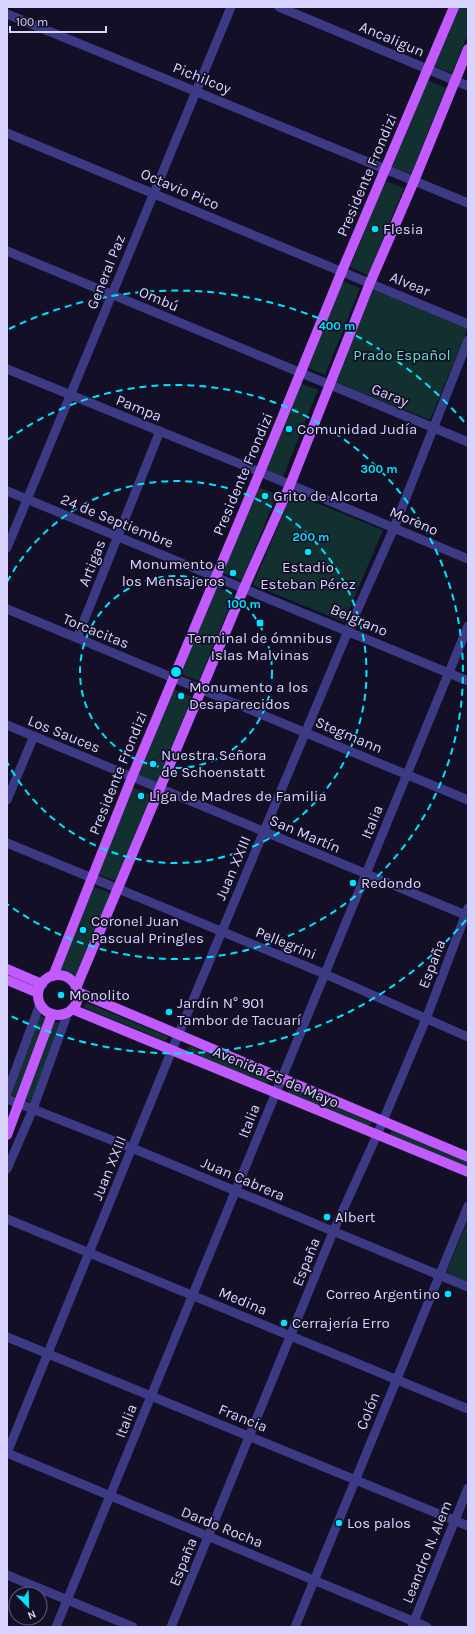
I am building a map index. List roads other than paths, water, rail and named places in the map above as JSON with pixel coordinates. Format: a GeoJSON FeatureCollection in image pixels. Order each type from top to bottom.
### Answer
{"type":"FeatureCollection","features":[{"type":"Feature","properties":{"kind":"main road","name":"Presidente Frondizi"},"geometry":{"type":"LineString","coordinates":[[53,976],[132,777],[260,472],[342,271],[454,7]]}},
{"type":"Feature","properties":{"kind":"main road"},"geometry":{"type":"LineString","coordinates":[[77,990],[69,979],[64,976],[53,976],[40,988],[40,1004],[47,1012],[60,1015],[70,1010],[76,1004],[77,990],[117,888],[244,588],[290,485],[370,283],[468,48]]}},
{"type":"Feature","properties":{"kind":"main road"},"geometry":{"type":"LineString","coordinates":[[7,969],[40,988]]}},
{"type":"Feature","properties":{"kind":"main road"},"geometry":{"type":"LineString","coordinates":[[7,980],[40,988]]}},
{"type":"Feature","properties":{"kind":"main road","name":"Avenida 25 de Mayo"},"geometry":{"type":"LineString","coordinates":[[77,990],[178,1035],[468,1157]]}},
{"type":"Feature","properties":{"kind":"main road","name":"Avenida 25 de Mayo"},"geometry":{"type":"LineString","coordinates":[[70,1010],[172,1050],[468,1172]]}},
{"type":"Feature","properties":{"kind":"main road"},"geometry":{"type":"LineString","coordinates":[[7,1135],[52,1014]]}},
{"type":"Feature","properties":{"kind":"street","name":"General Paz"},"geometry":{"type":"LineString","coordinates":[[7,548],[231,7]]}},
{"type":"Feature","properties":{"kind":"street","name":"Ancaligun"},"geometry":{"type":"LineString","coordinates":[[279,7],[427,69]]}},
{"type":"Feature","properties":{"kind":"street","name":"Pichilcoy"},"geometry":{"type":"LineString","coordinates":[[7,14],[468,203]]}},
{"type":"Feature","properties":{"kind":"street"},"geometry":{"type":"LineString","coordinates":[[427,69],[468,86]]}},
{"type":"Feature","properties":{"kind":"street","name":"Octavio Pico"},"geometry":{"type":"LineString","coordinates":[[7,133],[342,271]]}},
{"type":"Feature","properties":{"kind":"street","name":"Ombú"},"geometry":{"type":"LineString","coordinates":[[7,251],[301,373]]}},
{"type":"Feature","properties":{"kind":"street","name":"Alvear"},"geometry":{"type":"LineString","coordinates":[[342,271],[468,324]]}},
{"type":"Feature","properties":{"kind":"street","name":"Juan XXIII"},"geometry":{"type":"LineString","coordinates":[[7,1453],[221,932],[348,631],[394,528],[468,340]]}},
{"type":"Feature","properties":{"kind":"street","name":"Pampa"},"geometry":{"type":"LineString","coordinates":[[7,369],[260,472]]}},
{"type":"Feature","properties":{"kind":"street","name":"Garay"},"geometry":{"type":"LineString","coordinates":[[301,373],[468,442]]}},
{"type":"Feature","properties":{"kind":"street","name":"Artigas"},"geometry":{"type":"LineString","coordinates":[[77,638],[160,431]]}},
{"type":"Feature","properties":{"kind":"street","name":"Moreno"},"geometry":{"type":"LineString","coordinates":[[260,472],[468,559]]}},
{"type":"Feature","properties":{"kind":"street","name":"24 de Septiembre"},"geometry":{"type":"LineString","coordinates":[[7,491],[216,576]]}},
{"type":"Feature","properties":{"kind":"street","name":"Belgrano"},"geometry":{"type":"LineString","coordinates":[[216,576],[468,680]]}},
{"type":"Feature","properties":{"kind":"street","name":"Torcacitas"},"geometry":{"type":"LineString","coordinates":[[7,609],[174,678]]}},
{"type":"Feature","properties":{"kind":"street","name":"Italia"},"geometry":{"type":"LineString","coordinates":[[56,1627],[468,626]]}},
{"type":"Feature","properties":{"kind":"street","name":"Stegmann"},"geometry":{"type":"LineString","coordinates":[[174,678],[468,800]]}},
{"type":"Feature","properties":{"kind":"street","name":"Los Sauces"},"geometry":{"type":"LineString","coordinates":[[7,725],[132,777]]}},
{"type":"Feature","properties":{"kind":"street"},"geometry":{"type":"LineString","coordinates":[[7,800],[34,736]]}},
{"type":"Feature","properties":{"kind":"street","name":"San Martín"},"geometry":{"type":"LineString","coordinates":[[132,777],[366,874],[467,913]]}},
{"type":"Feature","properties":{"kind":"street","name":"Pellegrini"},"geometry":{"type":"LineString","coordinates":[[7,843],[325,974],[468,1037]]}},
{"type":"Feature","properties":{"kind":"street","name":"España"},"geometry":{"type":"LineString","coordinates":[[171,1627],[333,1232],[377,1135],[426,1019],[467,913]]}},
{"type":"Feature","properties":{"kind":"street"},"geometry":{"type":"LineString","coordinates":[[7,1093],[40,1004]]}},
{"type":"Feature","properties":{"kind":"street"},"geometry":{"type":"LineString","coordinates":[[7,1169],[33,1109],[70,1010]]}},
{"type":"Feature","properties":{"kind":"street","name":"Juan Cabrera"},"geometry":{"type":"LineString","coordinates":[[7,1099],[132,1148],[468,1287]]}},
{"type":"Feature","properties":{"kind":"street","name":"Colón"},"geometry":{"type":"LineString","coordinates":[[295,1627],[468,1206]]}},
{"type":"Feature","properties":{"kind":"street","name":"Medina"},"geometry":{"type":"LineString","coordinates":[[7,1219],[468,1409]]}},
{"type":"Feature","properties":{"kind":"street","name":"Francia"},"geometry":{"type":"LineString","coordinates":[[7,1337],[468,1526]]}},
{"type":"Feature","properties":{"kind":"street","name":"Dardo Rocha"},"geometry":{"type":"LineString","coordinates":[[7,1453],[314,1580],[412,1624],[427,1627]]}},
{"type":"Feature","properties":{"kind":"street","name":"Leandro N. Alem"},"geometry":{"type":"LineString","coordinates":[[412,1624],[468,1488]]}},
{"type":"Feature","properties":{"kind":"street"},"geometry":{"type":"LineString","coordinates":[[7,1575],[133,1627]]}},
{"type":"Feature","properties":{"kind":"place","name":"Flesia"},"geometry":{"type":"Point","coordinates":[375,229]}},
{"type":"Feature","properties":{"kind":"place","name":"Comunidad Judía"},"geometry":{"type":"Point","coordinates":[289,429]}},
{"type":"Feature","properties":{"kind":"place","name":"Grito de Alcorta"},"geometry":{"type":"Point","coordinates":[265,496]}},
{"type":"Feature","properties":{"kind":"place","name":"Estadio Esteban Pérez"},"geometry":{"type":"Point","coordinates":[308,552]}},
{"type":"Feature","properties":{"kind":"place","name":"Monumento a los Mensajeros"},"geometry":{"type":"Point","coordinates":[233,573]}},
{"type":"Feature","properties":{"kind":"place","name":"Terminal de ómnibus Islas Malvinas"},"geometry":{"type":"Point","coordinates":[260,623]}},
{"type":"Feature","properties":{"kind":"place","name":"Monumento a los Desaparecidos"},"geometry":{"type":"Point","coordinates":[181,696]}},
{"type":"Feature","properties":{"kind":"place","name":"Nuestra Señora de Schoenstatt"},"geometry":{"type":"Point","coordinates":[153,764]}},
{"type":"Feature","properties":{"kind":"place","name":"Liga de Madres de Familia"},"geometry":{"type":"Point","coordinates":[141,796]}},
{"type":"Feature","properties":{"kind":"place","name":"Redondo"},"geometry":{"type":"Point","coordinates":[353,883]}},
{"type":"Feature","properties":{"kind":"place","name":"Coronel Juan Pascual Pringles"},"geometry":{"type":"Point","coordinates":[83,930]}},
{"type":"Feature","properties":{"kind":"place","name":"Monolito"},"geometry":{"type":"Point","coordinates":[61,995]}},
{"type":"Feature","properties":{"kind":"place","name":"Jardín N° 901 Tambor de Tacuarí"},"geometry":{"type":"Point","coordinates":[169,1012]}},
{"type":"Feature","properties":{"kind":"place","name":"Albert"},"geometry":{"type":"Point","coordinates":[327,1217]}},
{"type":"Feature","properties":{"kind":"place","name":"Correo Argentino"},"geometry":{"type":"Point","coordinates":[448,1294]}},
{"type":"Feature","properties":{"kind":"place","name":"Cerrajería Erro"},"geometry":{"type":"Point","coordinates":[284,1323]}},
{"type":"Feature","properties":{"kind":"place","name":"Los palos"},"geometry":{"type":"Point","coordinates":[339,1523]}},
{"type":"Feature","properties":{"kind":"park label","name":"Prado Español"},"geometry":{"type":"Point","coordinates":[402,355]}}]}
